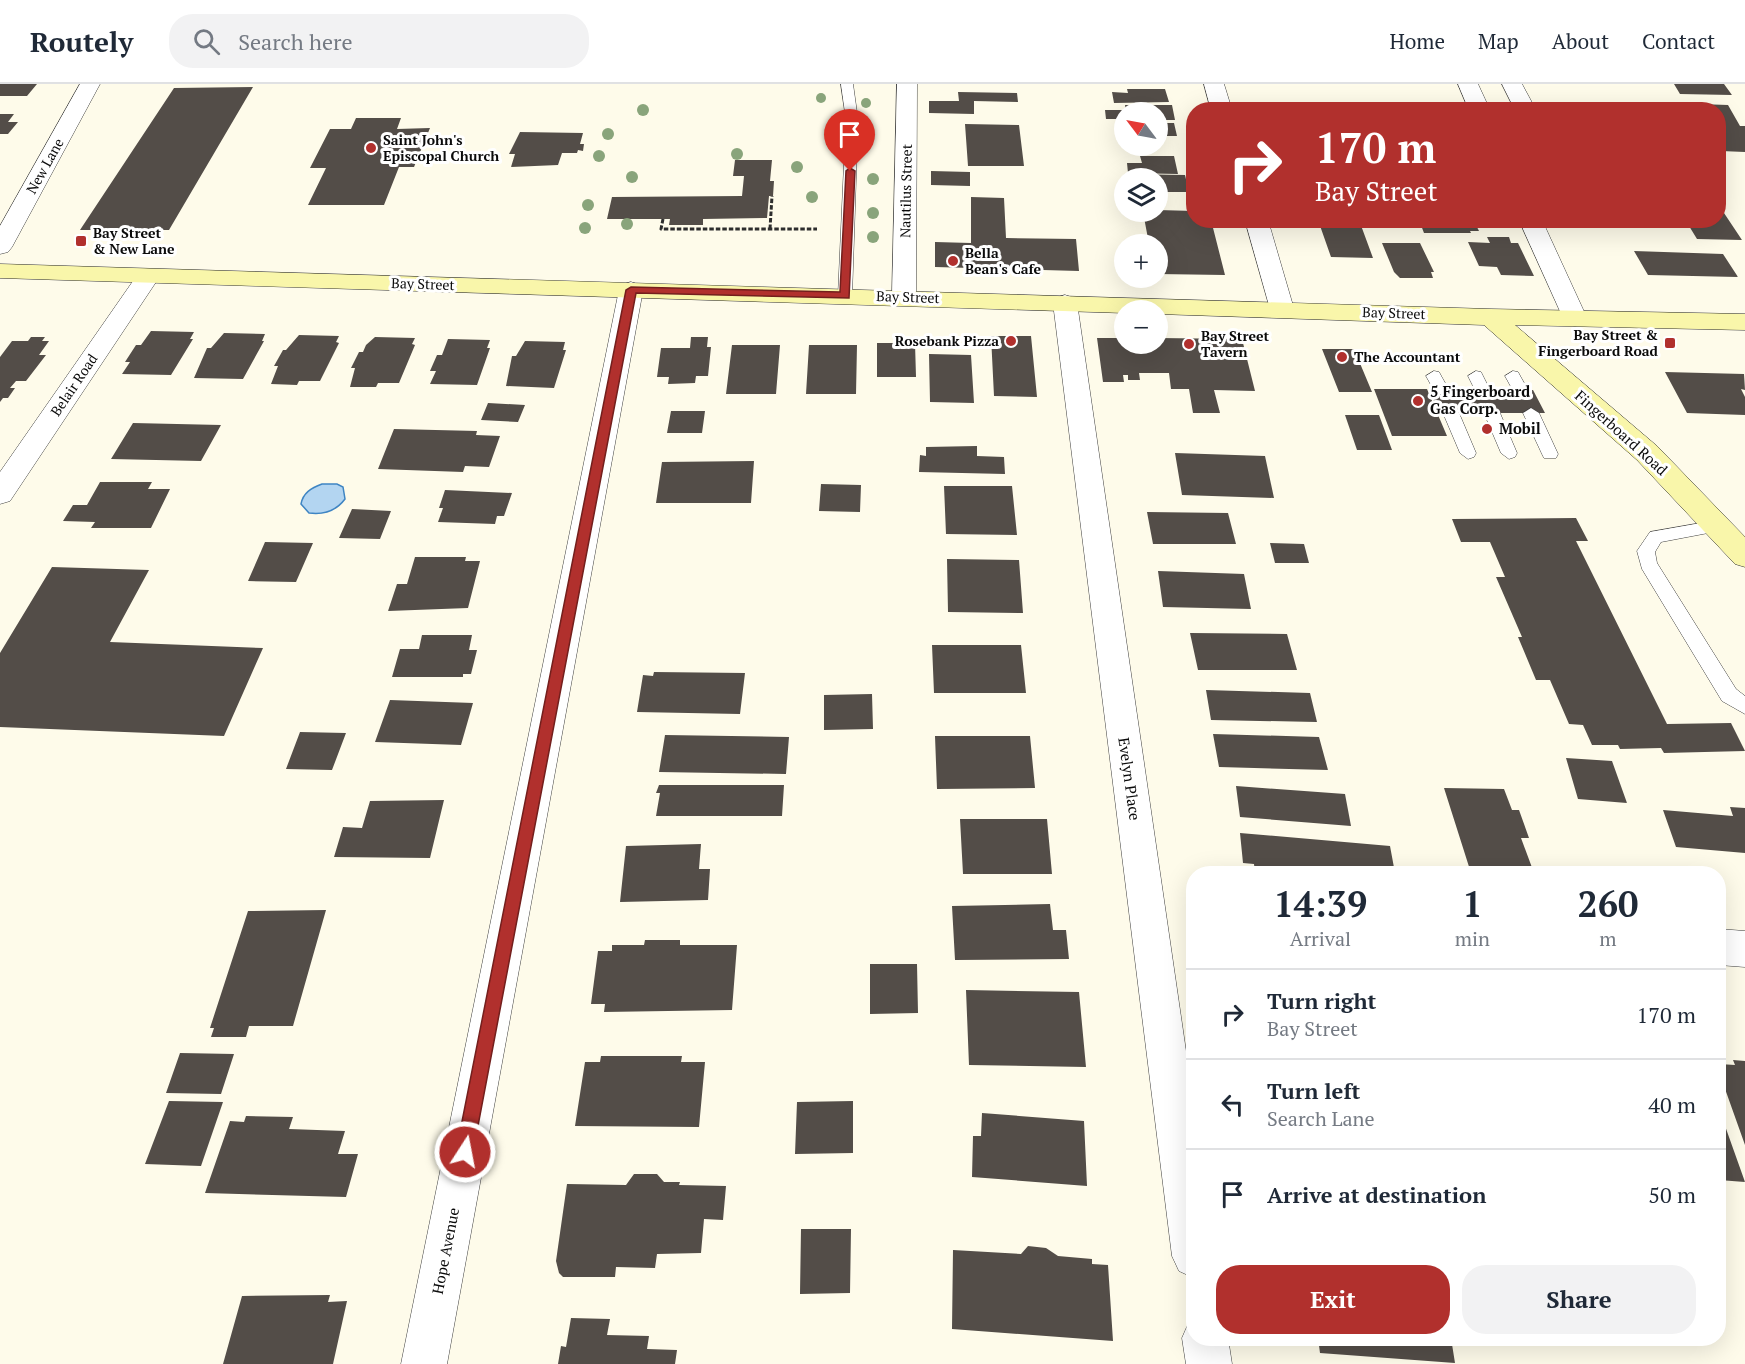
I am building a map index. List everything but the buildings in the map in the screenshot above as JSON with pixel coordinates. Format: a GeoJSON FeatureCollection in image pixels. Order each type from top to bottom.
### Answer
{"type":"FeatureCollection","features":[{"type":"Feature","properties":{"kind":"main road","name":"Bay Street"},"geometry":{"type":"LineString","coordinates":[[0,271],[904,297],[1490,317],[1745,322]]}},
{"type":"Feature","properties":{"kind":"main road","name":"Fingerboard Road"},"geometry":{"type":"LineString","coordinates":[[1490,317],[1647,453],[1745,556]]}},
{"type":"Feature","properties":{"kind":"street","name":"New Lane"},"geometry":{"type":"LineString","coordinates":[[0,247],[90,84]]}},
{"type":"Feature","properties":{"kind":"street","name":"Nautilus Street"},"geometry":{"type":"LineString","coordinates":[[904,297],[907,84]]}},
{"type":"Feature","properties":{"kind":"street"},"geometry":{"type":"LineString","coordinates":[[1214,84],[1220,102]]}},
{"type":"Feature","properties":{"kind":"street"},"geometry":{"type":"LineString","coordinates":[[1468,84],[1476,102]]}},
{"type":"Feature","properties":{"kind":"street"},"geometry":{"type":"LineString","coordinates":[[1512,84],[1522,102]]}},
{"type":"Feature","properties":{"kind":"street"},"geometry":{"type":"LineString","coordinates":[[1258,228],[1282,309]]}},
{"type":"Feature","properties":{"kind":"street"},"geometry":{"type":"LineString","coordinates":[[1534,228],[1575,318]]}},
{"type":"Feature","properties":{"kind":"street","name":"Belair Road"},"geometry":{"type":"LineString","coordinates":[[0,494],[148,276]]}},
{"type":"Feature","properties":{"kind":"street","name":"Hope Avenue"},"geometry":{"type":"LineString","coordinates":[[424,1364],[631,290]]}},
{"type":"Feature","properties":{"kind":"street","name":"Evelyn Place"},"geometry":{"type":"LineString","coordinates":[[1065,303],[1186,1197]]}},
{"type":"Feature","properties":{"kind":"street"},"geometry":{"type":"LineString","coordinates":[[1726,948],[1745,949]]}},
{"type":"Feature","properties":{"kind":"street"},"geometry":{"type":"LineString","coordinates":[[1206,1346],[1209,1364]]}},
{"type":"Feature","properties":{"kind":"lane"},"geometry":{"type":"LineString","coordinates":[[845,296],[852,120],[847,84]]}},
{"type":"Feature","properties":{"kind":"lane"},"geometry":{"type":"LineString","coordinates":[[1450,413],[1468,453]]}},
{"type":"Feature","properties":{"kind":"lane"},"geometry":{"type":"LineString","coordinates":[[1492,413],[1509,453]]}},
{"type":"Feature","properties":{"kind":"lane"},"geometry":{"type":"LineString","coordinates":[[1531,413],[1550,454]]}},
{"type":"Feature","properties":{"kind":"lane"},"geometry":{"type":"LineString","coordinates":[[1718,526],[1656,537],[1646,551],[1648,564],[1729,694],[1745,706]]}},
{"type":"Feature","properties":{"kind":"path"},"geometry":{"type":"LineString","coordinates":[[770,229],[772,196]]}},
{"type":"Feature","properties":{"kind":"path"},"geometry":{"type":"LineString","coordinates":[[663,219],[661,229],[819,229]]}},
{"type":"Feature","properties":{"kind":"water"},"geometry":{"type":"Polygon","coordinates":[[[322,484],[337,484],[343,487],[345,499],[338,507],[329,511],[309,513],[301,504],[302,500],[308,491],[322,484]]]}},
{"type":"Feature","properties":{"kind":"place","name":"Saint John's Episcopal Church"},"geometry":{"type":"Point","coordinates":[371,148]}},
{"type":"Feature","properties":{"kind":"place","name":"Bay Street & New Lane"},"geometry":{"type":"Point","coordinates":[81,241]}},
{"type":"Feature","properties":{"kind":"place","name":"Bella Bean's Cafe"},"geometry":{"type":"Point","coordinates":[953,261]}},
{"type":"Feature","properties":{"kind":"place","name":"Rosebank Pizza"},"geometry":{"type":"Point","coordinates":[1011,341]}},
{"type":"Feature","properties":{"kind":"place","name":"Bay Street & Fingerboard Road"},"geometry":{"type":"Point","coordinates":[1670,343]}},
{"type":"Feature","properties":{"kind":"place","name":"Bay Street Tavern"},"geometry":{"type":"Point","coordinates":[1189,344]}},
{"type":"Feature","properties":{"kind":"place","name":"The Accountant"},"geometry":{"type":"Point","coordinates":[1342,357]}},
{"type":"Feature","properties":{"kind":"place","name":"5 Fingerboard Gas Corp."},"geometry":{"type":"Point","coordinates":[1418,401]}},
{"type":"Feature","properties":{"kind":"place","name":"Mobil"},"geometry":{"type":"Point","coordinates":[1487,429]}},
{"type":"Feature","properties":{"kind":"route"},"geometry":{"type":"LineString","coordinates":[[465,1152],[631,290],[845,296],[850,171]]}}]}
